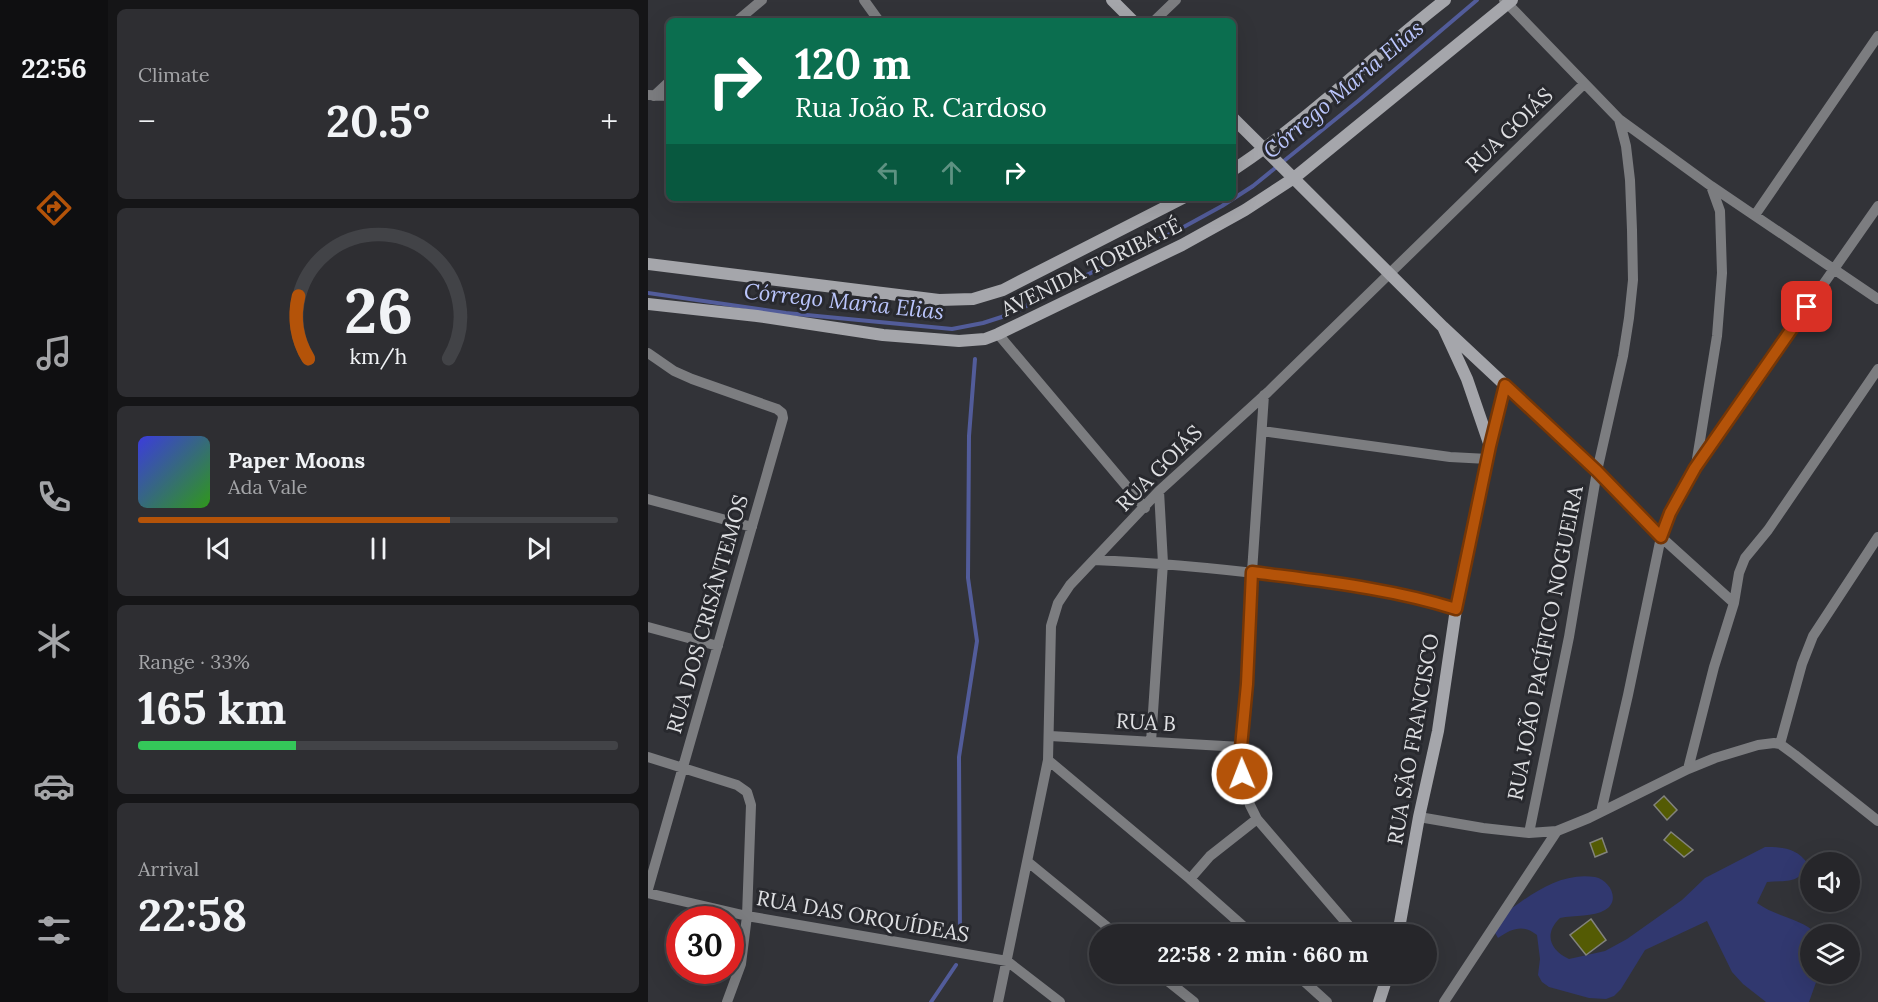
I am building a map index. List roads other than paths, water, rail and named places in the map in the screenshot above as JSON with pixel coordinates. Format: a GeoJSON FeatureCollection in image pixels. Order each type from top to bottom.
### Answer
{"type":"FeatureCollection","features":[{"type":"Feature","properties":{"kind":"street"},"geometry":{"type":"LineString","coordinates":[[741,18],[762,0]]}},
{"type":"Feature","properties":{"kind":"street"},"geometry":{"type":"LineString","coordinates":[[864,0],[877,18]]}},
{"type":"Feature","properties":{"kind":"street"},"geometry":{"type":"LineString","coordinates":[[1112,0],[1130,18]]}},
{"type":"Feature","properties":{"kind":"street"},"geometry":{"type":"LineString","coordinates":[[1157,18],[1176,0]]}},
{"type":"Feature","properties":{"kind":"street"},"geometry":{"type":"LineString","coordinates":[[1236,168],[1268,152],[1401,34],[1445,0]]}},
{"type":"Feature","properties":{"kind":"street"},"geometry":{"type":"LineString","coordinates":[[1508,1],[1619,119],[1711,186],[1878,299]]}},
{"type":"Feature","properties":{"kind":"street","name":"AVENIDA TORIBATÉ"},"geometry":{"type":"LineString","coordinates":[[648,304],[757,316],[883,335],[959,341],[985,339],[1182,245],[1245,210],[1508,1]]}},
{"type":"Feature","properties":{"kind":"street"},"geometry":{"type":"LineString","coordinates":[[1755,215],[1878,36]]}},
{"type":"Feature","properties":{"kind":"street"},"geometry":{"type":"LineString","coordinates":[[651,96],[666,84]]}},
{"type":"Feature","properties":{"kind":"street","name":"RUA GOIÁS"},"geometry":{"type":"LineString","coordinates":[[998,1002],[1048,760],[1051,626],[1058,603],[1070,585],[1159,491],[1264,395],[1584,84]]}},
{"type":"Feature","properties":{"kind":"street","name":"RUA JOÃO PACÍFICO NOGUEIRA"},"geometry":{"type":"LineString","coordinates":[[1529,833],[1569,637],[1597,471],[1623,356],[1629,318],[1633,279],[1630,180],[1626,146],[1619,119]]}},
{"type":"Feature","properties":{"kind":"street","name":"RUA SÃO FRANCISCO"},"geometry":{"type":"LineString","coordinates":[[1236,121],[1443,327],[1467,379],[1490,446]]}},
{"type":"Feature","properties":{"kind":"street"},"geometry":{"type":"LineString","coordinates":[[1695,468],[1717,336],[1722,273],[1720,211],[1711,186]]}},
{"type":"Feature","properties":{"kind":"street","name":"AVENIDA TORIBATÉ"},"geometry":{"type":"LineString","coordinates":[[648,264],[939,300],[973,299],[1003,290],[1177,201]]}},
{"type":"Feature","properties":{"kind":"street"},"geometry":{"type":"LineString","coordinates":[[1601,812],[1661,537],[1670,513],[1695,468],[1878,206]]}},
{"type":"Feature","properties":{"kind":"street"},"geometry":{"type":"LineString","coordinates":[[1443,327],[1597,471],[1661,537],[1734,603]]}},
{"type":"Feature","properties":{"kind":"street"},"geometry":{"type":"LineString","coordinates":[[998,334],[1145,508]]}},
{"type":"Feature","properties":{"kind":"street","name":"RUA DOS CRISÂNTEMOS"},"geometry":{"type":"LineString","coordinates":[[648,353],[692,380],[777,409],[782,412],[783,418],[648,891]]}},
{"type":"Feature","properties":{"kind":"street"},"geometry":{"type":"LineString","coordinates":[[1688,769],[1714,667],[1734,603],[1739,573],[1745,558],[1788,503],[1878,369]]}},
{"type":"Feature","properties":{"kind":"street","name":"RUA SÃO FRANCISCO"},"geometry":{"type":"LineString","coordinates":[[1400,924],[1419,817],[1438,731],[1456,609],[1505,385]]}},
{"type":"Feature","properties":{"kind":"street"},"geometry":{"type":"LineString","coordinates":[[1264,395],[1247,684],[1241,747],[1242,774],[1250,805],[1257,819],[1347,924]]}},
{"type":"Feature","properties":{"kind":"street"},"geometry":{"type":"LineString","coordinates":[[1262,430],[1450,457],[1488,459]]}},
{"type":"Feature","properties":{"kind":"street"},"geometry":{"type":"LineString","coordinates":[[1151,742],[1163,563],[1159,491]]}},
{"type":"Feature","properties":{"kind":"street"},"geometry":{"type":"LineString","coordinates":[[648,499],[752,527]]}},
{"type":"Feature","properties":{"kind":"street"},"geometry":{"type":"LineString","coordinates":[[1780,744],[1802,664],[1813,636],[1878,537]]}},
{"type":"Feature","properties":{"kind":"street"},"geometry":{"type":"LineString","coordinates":[[1094,560],[1163,563],[1252,572],[1379,590],[1424,599],[1456,609]]}},
{"type":"Feature","properties":{"kind":"street"},"geometry":{"type":"LineString","coordinates":[[648,627],[718,646]]}},
{"type":"Feature","properties":{"kind":"street","name":"RUA B"},"geometry":{"type":"LineString","coordinates":[[1050,736],[1241,747]]}},
{"type":"Feature","properties":{"kind":"street"},"geometry":{"type":"LineString","coordinates":[[1419,817],[1529,833],[1557,831],[1715,758],[1758,745],[1774,743],[1780,744],[1878,821]]}},
{"type":"Feature","properties":{"kind":"street"},"geometry":{"type":"LineString","coordinates":[[648,757],[737,785],[747,792],[752,805],[747,916],[741,964],[727,1002]]}},
{"type":"Feature","properties":{"kind":"street"},"geometry":{"type":"LineString","coordinates":[[1048,760],[1241,924]]}},
{"type":"Feature","properties":{"kind":"street"},"geometry":{"type":"LineString","coordinates":[[1190,879],[1210,856],[1257,819]]}},
{"type":"Feature","properties":{"kind":"street"},"geometry":{"type":"LineString","coordinates":[[1444,1002],[1557,831]]}},
{"type":"Feature","properties":{"kind":"street"},"geometry":{"type":"LineString","coordinates":[[1028,862],[1104,924]]}},
{"type":"Feature","properties":{"kind":"street","name":"RUA DAS ORQUÍDEAS"},"geometry":{"type":"LineString","coordinates":[[648,891],[747,916],[1007,961],[1060,1002]]}},
{"type":"Feature","properties":{"kind":"street"},"geometry":{"type":"LineString","coordinates":[[1172,984],[1194,1002]]}},
{"type":"Feature","properties":{"kind":"street"},"geometry":{"type":"LineString","coordinates":[[1307,984],[1327,1002]]}},
{"type":"Feature","properties":{"kind":"street"},"geometry":{"type":"LineString","coordinates":[[1379,1002],[1385,984]]}},
{"type":"Feature","properties":{"kind":"waterway","name":"Córrego Maria Elias"},"geometry":{"type":"LineString","coordinates":[[1236,197],[1253,186],[1358,101],[1477,0]]}},
{"type":"Feature","properties":{"kind":"waterway","name":"Córrego Maria Elias"},"geometry":{"type":"LineString","coordinates":[[648,293],[786,313],[952,329],[983,323],[1014,313],[1180,229],[1230,201]]}},
{"type":"Feature","properties":{"kind":"waterway"},"geometry":{"type":"LineString","coordinates":[[960,939],[959,757],[977,641],[968,578],[969,436],[975,359]]}},
{"type":"Feature","properties":{"kind":"waterway"},"geometry":{"type":"LineString","coordinates":[[931,1002],[956,965]]}}]}
